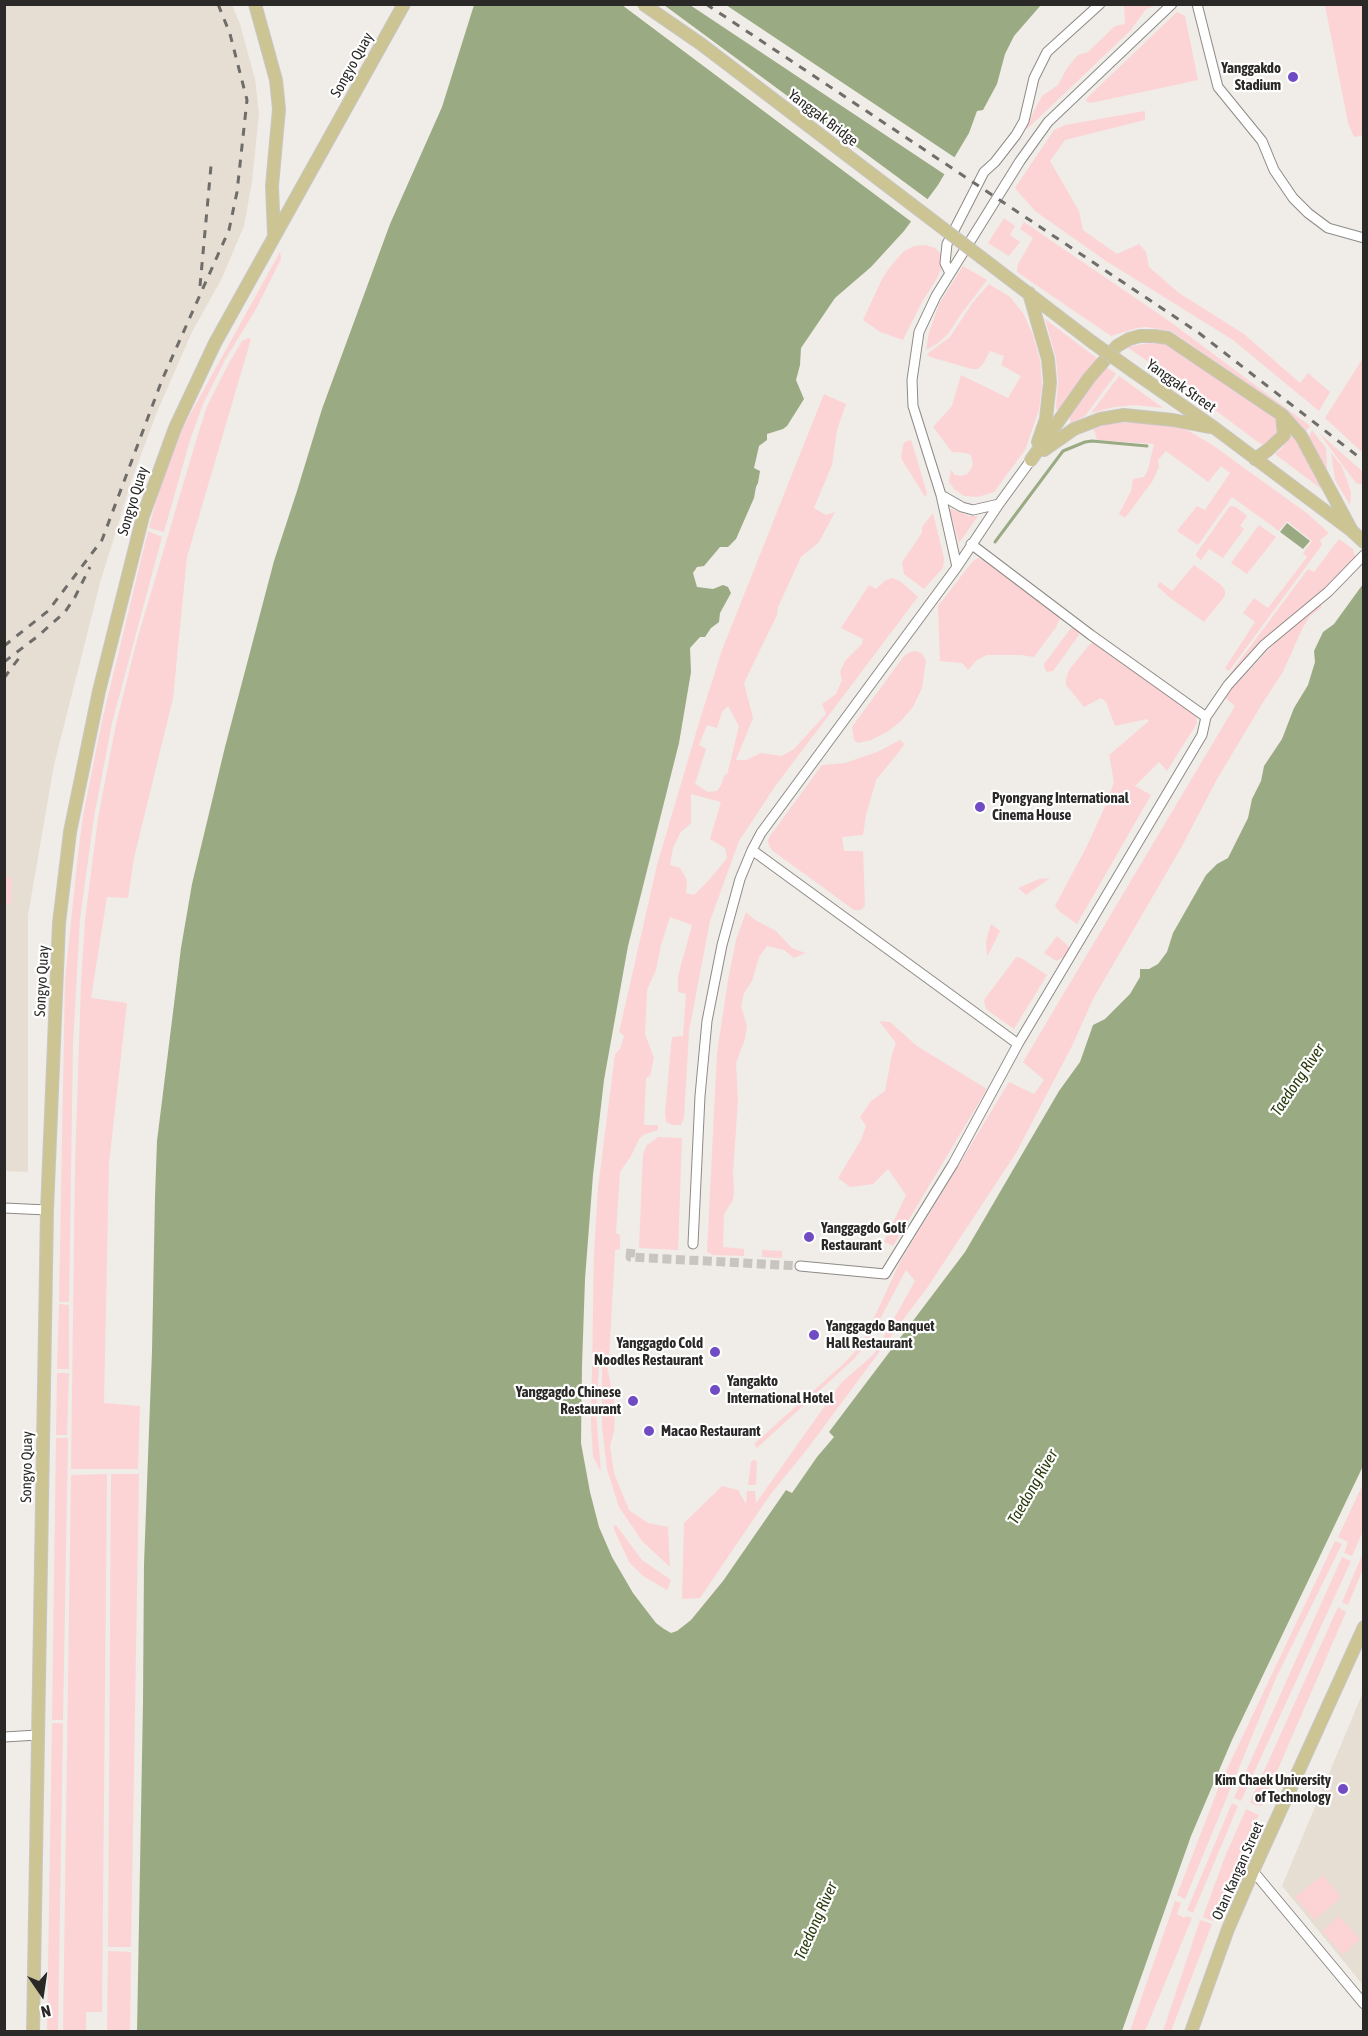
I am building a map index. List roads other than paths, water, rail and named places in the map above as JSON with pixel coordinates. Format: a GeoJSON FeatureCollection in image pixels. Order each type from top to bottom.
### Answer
{"type":"FeatureCollection","features":[{"type":"Feature","properties":{"kind":"main road"},"geometry":{"type":"LineString","coordinates":[[255,4],[276,80],[279,109],[272,186],[274,236]]}},
{"type":"Feature","properties":{"kind":"main road","name":"Songyo Quay"},"geometry":{"type":"LineString","coordinates":[[33,2031],[47,1210],[59,923],[69,832],[99,692],[143,516],[175,428],[215,343],[404,4]]}},
{"type":"Feature","properties":{"kind":"main road","name":"Yanggak Bridge"},"geometry":{"type":"LineString","coordinates":[[643,4],[729,66],[982,258]]}},
{"type":"Feature","properties":{"kind":"main road","name":"Yanggak Street"},"geometry":{"type":"LineString","coordinates":[[982,258],[1092,342],[1216,429],[1359,538]]}},
{"type":"Feature","properties":{"kind":"main road"},"geometry":{"type":"LineString","coordinates":[[1029,293],[1048,360],[1050,382],[1046,419],[1031,460]]}},
{"type":"Feature","properties":{"kind":"main road"},"geometry":{"type":"LineString","coordinates":[[1031,460],[1117,346],[1140,336],[1168,338],[1282,415],[1301,436],[1359,538]]}},
{"type":"Feature","properties":{"kind":"main road"},"geometry":{"type":"LineString","coordinates":[[1031,460],[1074,429],[1124,415],[1146,416],[1216,429]]}},
{"type":"Feature","properties":{"kind":"main road"},"geometry":{"type":"LineString","coordinates":[[1255,459],[1284,435],[1282,415]]}},
{"type":"Feature","properties":{"kind":"main road","name":"Otan Kangan Street"},"geometry":{"type":"LineString","coordinates":[[1191,2031],[1228,1929],[1364,1627]]}},
{"type":"Feature","properties":{"kind":"street"},"geometry":{"type":"LineString","coordinates":[[950,273],[945,263],[946,244],[984,172],[1017,135],[1024,121],[1034,78],[1047,52],[1100,4]]}},
{"type":"Feature","properties":{"kind":"street"},"geometry":{"type":"LineString","coordinates":[[957,567],[941,495],[914,406],[912,380],[919,332],[950,273],[1020,161],[1048,122],[1172,4]]}},
{"type":"Feature","properties":{"kind":"street"},"geometry":{"type":"LineString","coordinates":[[1197,4],[1218,87],[1262,141],[1274,170],[1293,198],[1328,228],[1364,238]]}},
{"type":"Feature","properties":{"kind":"street"},"geometry":{"type":"LineString","coordinates":[[693,1244],[700,1096],[707,1021],[722,945],[740,879],[752,850],[761,833],[957,567],[1031,460]]}},
{"type":"Feature","properties":{"kind":"street"},"geometry":{"type":"LineString","coordinates":[[941,495],[962,507],[974,510],[999,504]]}},
{"type":"Feature","properties":{"kind":"street"},"geometry":{"type":"LineString","coordinates":[[971,544],[1091,635],[1206,717]]}},
{"type":"Feature","properties":{"kind":"street"},"geometry":{"type":"LineString","coordinates":[[800,1266],[885,1274],[952,1164],[1018,1044],[1202,735],[1206,717],[1228,686],[1264,645],[1328,592],[1364,555]]}},
{"type":"Feature","properties":{"kind":"street"},"geometry":{"type":"LineString","coordinates":[[752,850],[1018,1044]]}},
{"type":"Feature","properties":{"kind":"street"},"geometry":{"type":"LineString","coordinates":[[4,1208],[47,1210]]}},
{"type":"Feature","properties":{"kind":"street"},"geometry":{"type":"LineString","coordinates":[[4,1737],[38,1735]]}},
{"type":"Feature","properties":{"kind":"street"},"geometry":{"type":"LineString","coordinates":[[1253,1871],[1364,2004]]}},
{"type":"Feature","properties":{"kind":"water","name":"Taedong River"},"geometry":{"type":"Polygon","coordinates":[[[474,5],[1041,5],[1014,36],[1005,54],[997,84],[983,110],[977,111],[969,133],[938,185],[904,231],[871,267],[835,298],[801,348],[796,380],[804,399],[787,426],[767,434],[767,440],[759,446],[754,468],[760,471],[758,483],[736,539],[728,547],[720,547],[704,566],[697,567],[693,573],[697,587],[713,589],[723,585],[728,587],[731,593],[720,613],[719,622],[705,637],[700,637],[690,648],[691,672],[679,743],[628,946],[604,1080],[593,1175],[585,1279],[582,1366],[581,1443],[599,1527],[612,1557],[633,1593],[656,1623],[664,1629],[671,1633],[677,1631],[691,1620],[723,1581],[786,1490],[792,1493],[834,1437],[829,1432],[965,1252],[1059,1091],[1080,1062],[1093,1025],[1105,1019],[1130,994],[1140,977],[1140,969],[1149,969],[1158,964],[1167,952],[1173,933],[1206,875],[1217,864],[1228,858],[1248,818],[1264,766],[1282,739],[1294,708],[1308,685],[1315,662],[1314,651],[1323,632],[1334,624],[1363,584],[1363,1466],[1232,1740],[1191,1836],[1122,2031],[137,2032],[144,1564],[157,1141],[181,948],[192,884],[274,561],[322,409],[390,224],[442,107],[474,5]]]}},
{"type":"Feature","properties":{"kind":"water"},"geometry":{"type":"Polygon","coordinates":[[[1287,523],[1310,541],[1303,549],[1280,532],[1287,523]]]}},
{"type":"Feature","properties":{"kind":"waterway"},"geometry":{"type":"LineString","coordinates":[[995,542],[1063,451],[1092,441],[1147,446]]}},
{"type":"Feature","properties":{"kind":"tunnel"},"geometry":{"type":"LineString","coordinates":[[631,1249],[630,1257],[800,1266]]}},
{"type":"Feature","properties":{"kind":"railway"},"geometry":{"type":"LineString","coordinates":[[4,646],[48,611],[102,540],[162,380],[229,230],[237,192],[247,100],[230,34],[218,4]]}},
{"type":"Feature","properties":{"kind":"railway"},"geometry":{"type":"LineString","coordinates":[[706,4],[1199,333],[1364,461]]}},
{"type":"Feature","properties":{"kind":"railway"},"geometry":{"type":"LineString","coordinates":[[200,286],[211,166]]}},
{"type":"Feature","properties":{"kind":"railway"},"geometry":{"type":"LineString","coordinates":[[4,662],[65,612],[90,567]]}},
{"type":"Feature","properties":{"kind":"railway"},"geometry":{"type":"LineString","coordinates":[[4,678],[22,654]]}},
{"type":"Feature","properties":{"kind":"place","name":"Yanggakdo Stadium"},"geometry":{"type":"Point","coordinates":[1293,77]}},
{"type":"Feature","properties":{"kind":"place","name":"Pyongyang International Cinema House"},"geometry":{"type":"Point","coordinates":[980,807]}},
{"type":"Feature","properties":{"kind":"place","name":"Yanggagdo Golf Restaurant"},"geometry":{"type":"Point","coordinates":[809,1237]}},
{"type":"Feature","properties":{"kind":"place","name":"Yanggagdo Banquet Hall Restaurant"},"geometry":{"type":"Point","coordinates":[814,1335]}},
{"type":"Feature","properties":{"kind":"place","name":"Yanggagdo Cold Noodles Restaurant"},"geometry":{"type":"Point","coordinates":[715,1352]}},
{"type":"Feature","properties":{"kind":"place","name":"Yangakto International Hotel"},"geometry":{"type":"Point","coordinates":[715,1390]}},
{"type":"Feature","properties":{"kind":"place","name":"Yanggagdo Chinese Restaurant"},"geometry":{"type":"Point","coordinates":[633,1401]}},
{"type":"Feature","properties":{"kind":"place","name":"Macao Restaurant"},"geometry":{"type":"Point","coordinates":[649,1431]}},
{"type":"Feature","properties":{"kind":"place","name":"Kim Chaek University of Technology"},"geometry":{"type":"Point","coordinates":[1343,1789]}}]}
